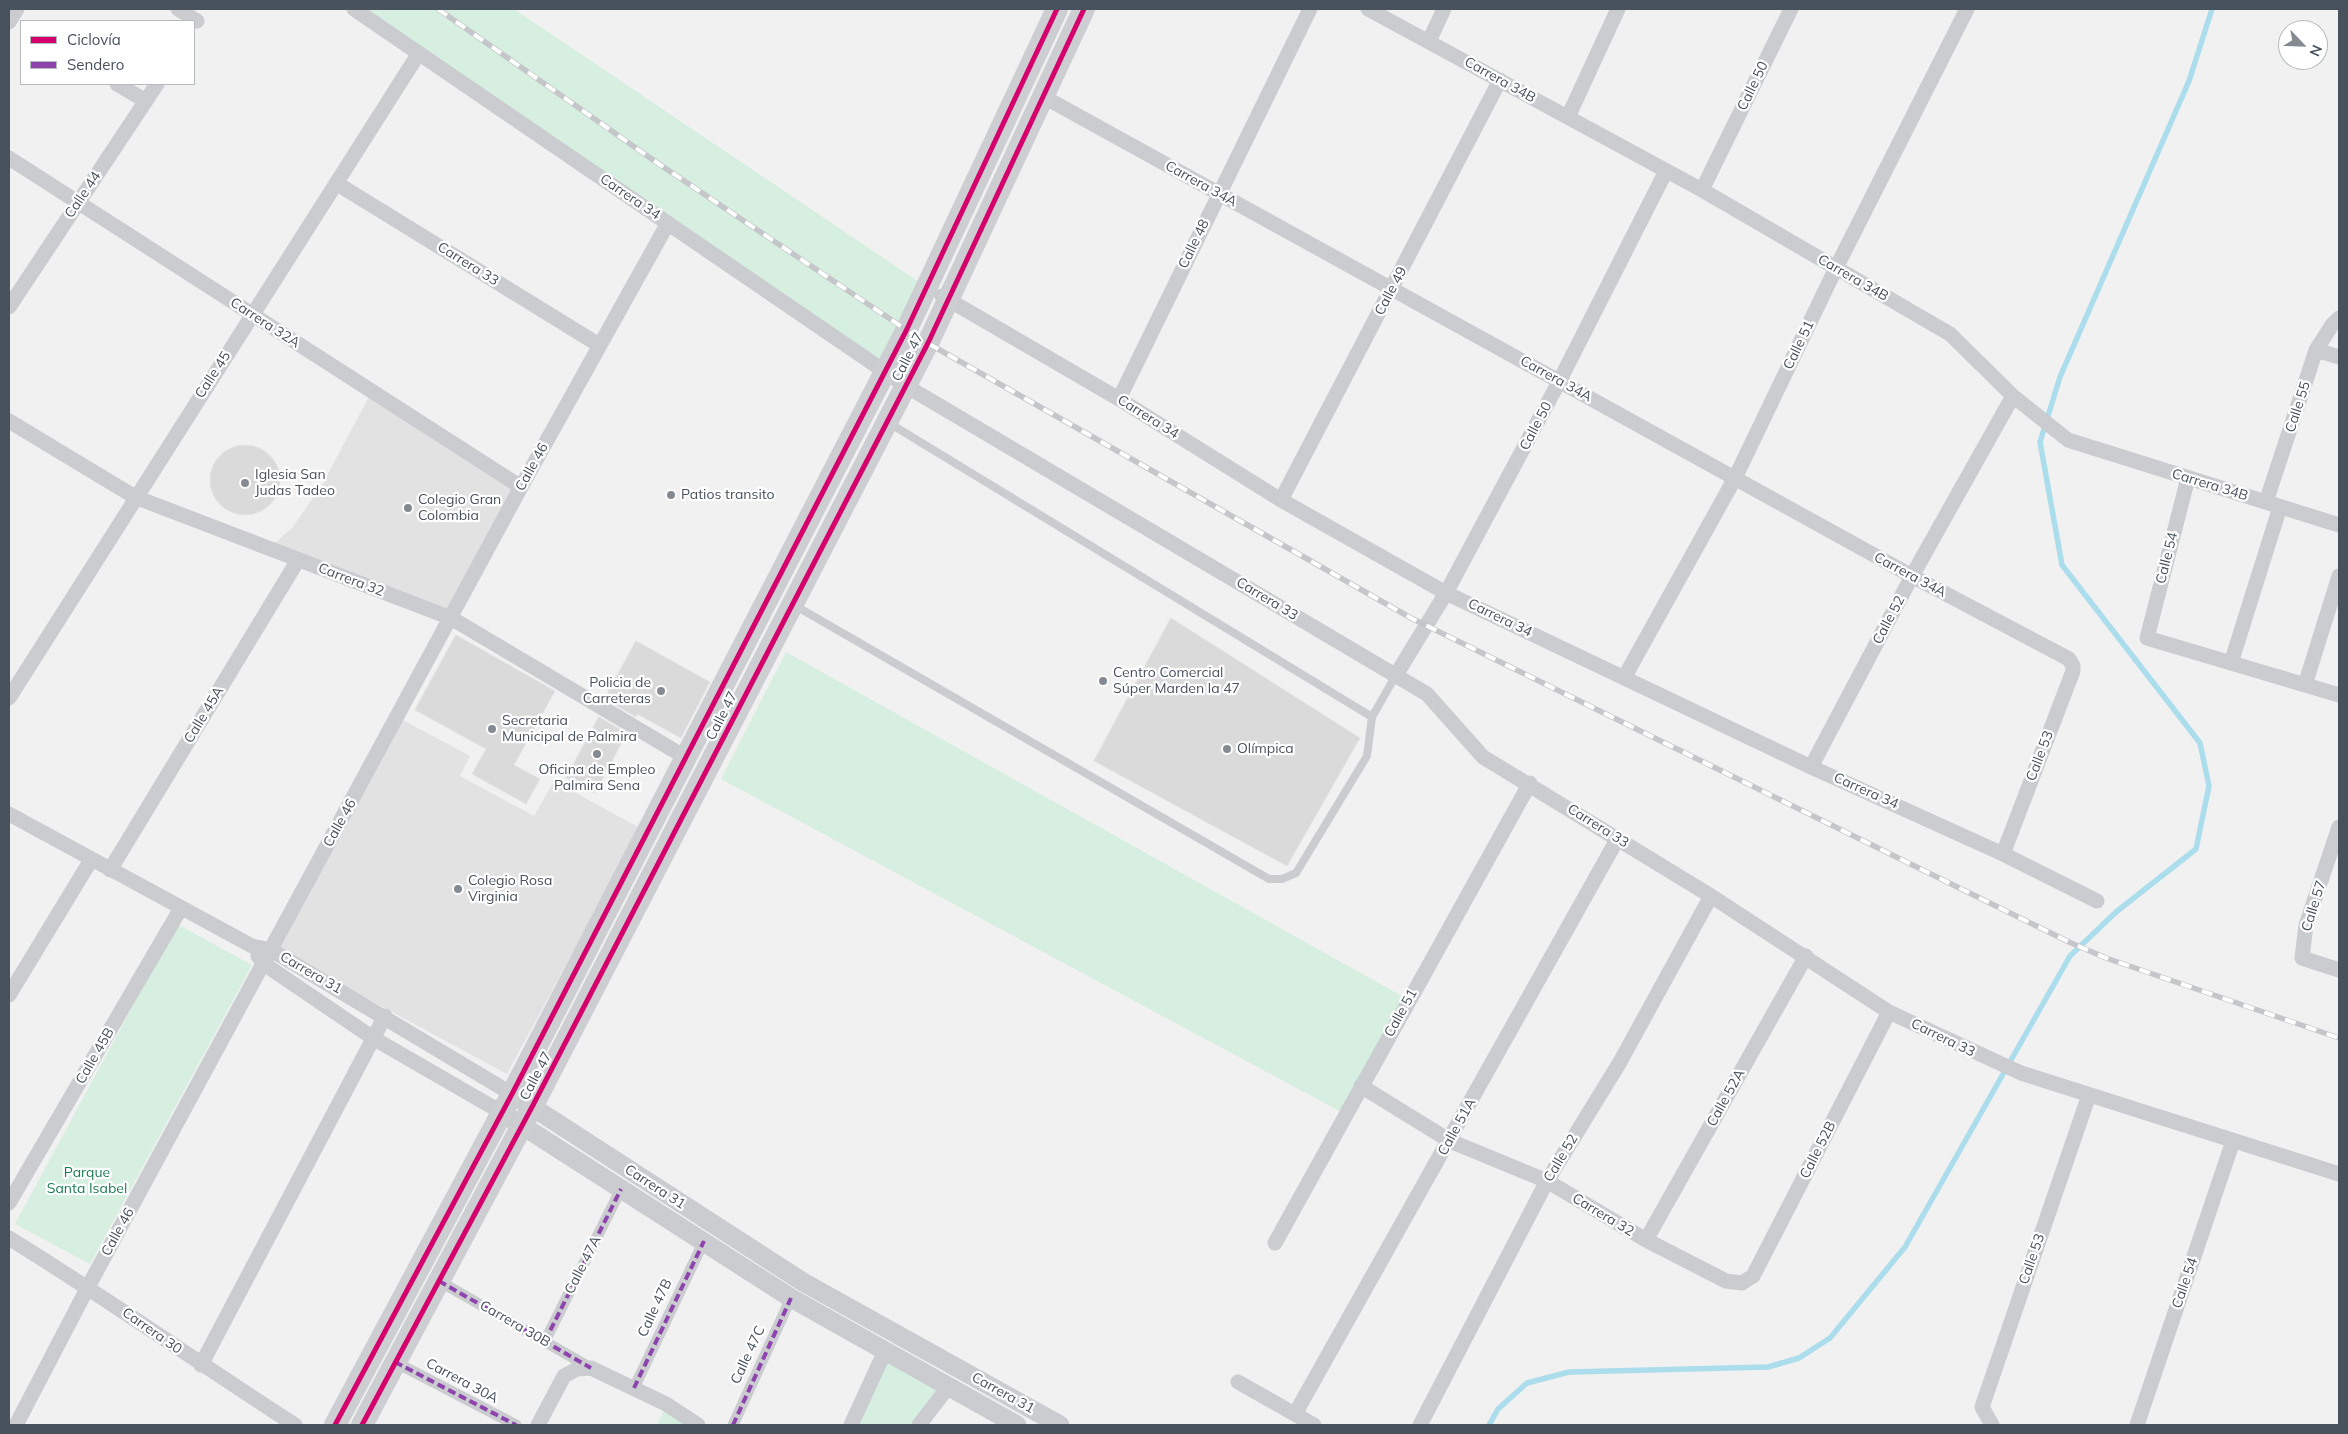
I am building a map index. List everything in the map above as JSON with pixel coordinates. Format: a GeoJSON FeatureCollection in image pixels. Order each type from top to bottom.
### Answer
{"type":"FeatureCollection","features":[{"type":"Feature","properties":{"kind":"main road","name":"Calle 47"},"geometry":{"type":"LineString","coordinates":[[335,1425],[506,1103],[928,288],[1057,9]]}},
{"type":"Feature","properties":{"kind":"main road","name":"Calle 47"},"geometry":{"type":"LineString","coordinates":[[362,1425],[527,1116],[906,386],[949,300],[1084,9]]}},
{"type":"Feature","properties":{"kind":"street"},"geometry":{"type":"LineString","coordinates":[[17,9],[9,22],[20,28]]}},
{"type":"Feature","properties":{"kind":"street"},"geometry":{"type":"LineString","coordinates":[[178,9],[198,18]]}},
{"type":"Feature","properties":{"kind":"street","name":"Carrera 34"},"geometry":{"type":"LineString","coordinates":[[354,9],[906,386]]}},
{"type":"Feature","properties":{"kind":"street","name":"Calle 48"},"geometry":{"type":"LineString","coordinates":[[1120,399],[1218,194],[1310,9]]}},
{"type":"Feature","properties":{"kind":"street","name":"Carrera 34B"},"geometry":{"type":"LineString","coordinates":[[1368,9],[1702,190],[1950,334],[2013,396],[2068,440],[2339,525]]}},
{"type":"Feature","properties":{"kind":"street"},"geometry":{"type":"LineString","coordinates":[[1428,41],[1444,9]]}},
{"type":"Feature","properties":{"kind":"street"},"geometry":{"type":"LineString","coordinates":[[1568,117],[1618,9]]}},
{"type":"Feature","properties":{"kind":"street","name":"Calle 50"},"geometry":{"type":"LineString","coordinates":[[1702,190],[1790,9]]}},
{"type":"Feature","properties":{"kind":"street","name":"Calle 51"},"geometry":{"type":"LineString","coordinates":[[1624,678],[1735,478],[1836,268],[1967,9]]}},
{"type":"Feature","properties":{"kind":"street","name":"Calle 45"},"geometry":{"type":"LineString","coordinates":[[9,698],[419,53]]}},
{"type":"Feature","properties":{"kind":"street","name":"Calle 49"},"geometry":{"type":"LineString","coordinates":[[1281,500],[1500,80]]}},
{"type":"Feature","properties":{"kind":"street"},"geometry":{"type":"LineString","coordinates":[[119,85],[146,101]]}},
{"type":"Feature","properties":{"kind":"street","name":"Calle 44"},"geometry":{"type":"LineString","coordinates":[[9,307],[156,85]]}},
{"type":"Feature","properties":{"kind":"street","name":"Carrera 34A"},"geometry":{"type":"LineString","coordinates":[[1044,97],[1560,380],[1912,576],[2068,659]]}},
{"type":"Feature","properties":{"kind":"street","name":"Carrera 32A"},"geometry":{"type":"LineString","coordinates":[[9,158],[520,487]]}},
{"type":"Feature","properties":{"kind":"street","name":"Calle 50"},"geometry":{"type":"LineString","coordinates":[[1396,676],[1446,592],[1560,380],[1666,171]]}},
{"type":"Feature","properties":{"kind":"street","name":"Carrera 33"},"geometry":{"type":"LineString","coordinates":[[336,184],[599,345]]}},
{"type":"Feature","properties":{"kind":"street","name":"Calle 46"},"geometry":{"type":"LineString","coordinates":[[16,1425],[88,1287],[451,618],[520,487],[668,223]]}},
{"type":"Feature","properties":{"kind":"street","name":"Carrera 34"},"geometry":{"type":"LineString","coordinates":[[928,288],[1120,399],[1281,500],[1446,592],[1811,767],[2003,854],[2097,901]]}},
{"type":"Feature","properties":{"kind":"street","name":"Calle 55"},"geometry":{"type":"LineString","coordinates":[[2231,663],[2316,350],[2332,325],[2339,318]]}},
{"type":"Feature","properties":{"kind":"street"},"geometry":{"type":"LineString","coordinates":[[2316,350],[2339,357]]}},
{"type":"Feature","properties":{"kind":"street","name":"Carrera 33"},"geometry":{"type":"LineString","coordinates":[[906,386],[1427,694],[1483,757],[1711,896],[1806,956],[1889,1012],[2021,1073],[2339,1174]]}},
{"type":"Feature","properties":{"kind":"street","name":"Calle 52"},"geometry":{"type":"LineString","coordinates":[[1811,767],[1912,576],[2013,396]]}},
{"type":"Feature","properties":{"kind":"street","name":"Carrera 32"},"geometry":{"type":"LineString","coordinates":[[9,420],[135,497],[451,618],[685,757]]}},
{"type":"Feature","properties":{"kind":"street","name":"Calle 54"},"geometry":{"type":"LineString","coordinates":[[2188,478],[2147,638],[2231,663]]}},
{"type":"Feature","properties":{"kind":"street","name":"Calle 45A"},"geometry":{"type":"LineString","coordinates":[[110,870],[298,560]]}},
{"type":"Feature","properties":{"kind":"street"},"geometry":{"type":"LineString","coordinates":[[2305,685],[2339,576]]}},
{"type":"Feature","properties":{"kind":"street","name":"Calle 53"},"geometry":{"type":"LineString","coordinates":[[2003,854],[2073,671],[2073,666],[2068,659]]}},
{"type":"Feature","properties":{"kind":"street"},"geometry":{"type":"LineString","coordinates":[[2231,663],[2339,695]]}},
{"type":"Feature","properties":{"kind":"street","name":"Calle 51"},"geometry":{"type":"LineString","coordinates":[[1275,1243],[1360,1086],[1530,784]]}},
{"type":"Feature","properties":{"kind":"street","name":"Carrera 31"},"geometry":{"type":"LineString","coordinates":[[9,814],[252,946],[271,950],[385,1016],[527,1116],[697,1215],[803,1282],[1060,1425]]}},
{"type":"Feature","properties":{"kind":"street","name":"Calle 57"},"geometry":{"type":"LineString","coordinates":[[2339,827],[2306,925],[2302,958],[2339,970]]}},
{"type":"Feature","properties":{"kind":"street","name":"Calle 51A"},"geometry":{"type":"LineString","coordinates":[[1295,1414],[1450,1141],[1618,838]]}},
{"type":"Feature","properties":{"kind":"street"},"geometry":{"type":"LineString","coordinates":[[9,995],[91,860]]}},
{"type":"Feature","properties":{"kind":"street","name":"Calle 52"},"geometry":{"type":"LineString","coordinates":[[1420,1425],[1547,1181],[1620,1062],[1711,896]]}},
{"type":"Feature","properties":{"kind":"street","name":"Calle 45B"},"geometry":{"type":"LineString","coordinates":[[9,1203],[181,908]]}},
{"type":"Feature","properties":{"kind":"street","name":"Carrera 31"},"geometry":{"type":"LineString","coordinates":[[252,946],[264,964],[373,1038],[506,1103]]}},
{"type":"Feature","properties":{"kind":"street","name":"Calle 52A"},"geometry":{"type":"LineString","coordinates":[[1646,1240],[1806,956]]}},
{"type":"Feature","properties":{"kind":"street","name":"Calle 52B"},"geometry":{"type":"LineString","coordinates":[[1742,1283],[1753,1276],[1889,1012]]}},
{"type":"Feature","properties":{"kind":"street"},"geometry":{"type":"LineString","coordinates":[[201,1365],[385,1016]]}},
{"type":"Feature","properties":{"kind":"street","name":"Carrera 32"},"geometry":{"type":"LineString","coordinates":[[1360,1086],[1450,1141],[1547,1181],[1646,1240],[1726,1281],[1742,1283]]}},
{"type":"Feature","properties":{"kind":"street","name":"Calle 53"},"geometry":{"type":"LineString","coordinates":[[1991,1424],[1982,1407],[2089,1095]]}},
{"type":"Feature","properties":{"kind":"street","name":"Carrera 31"},"geometry":{"type":"LineString","coordinates":[[527,1116],[621,1189],[791,1298],[1017,1425]]}},
{"type":"Feature","properties":{"kind":"street","name":"Calle 54"},"geometry":{"type":"LineString","coordinates":[[2137,1425],[2233,1141]]}},
{"type":"Feature","properties":{"kind":"street","name":"Calle 47A"},"geometry":{"type":"LineString","coordinates":[[545,1341],[621,1189]]}},
{"type":"Feature","properties":{"kind":"street"},"geometry":{"type":"LineString","coordinates":[[688,1231],[690,1220],[697,1215]]}},
{"type":"Feature","properties":{"kind":"street","name":"Carrera 30"},"geometry":{"type":"LineString","coordinates":[[9,1238],[88,1287],[201,1365],[294,1425]]}},
{"type":"Feature","properties":{"kind":"street","name":"Calle 47B"},"geometry":{"type":"LineString","coordinates":[[634,1388],[704,1241]]}},
{"type":"Feature","properties":{"kind":"street","name":"Carrera 30B"},"geometry":{"type":"LineString","coordinates":[[439,1281],[545,1341],[584,1369],[634,1388],[666,1404],[698,1425]]}},
{"type":"Feature","properties":{"kind":"street","name":"Calle 47C"},"geometry":{"type":"LineString","coordinates":[[733,1425],[791,1298]]}},
{"type":"Feature","properties":{"kind":"street"},"geometry":{"type":"LineString","coordinates":[[851,1425],[885,1351]]}},
{"type":"Feature","properties":{"kind":"street","name":"Carrera 30A"},"geometry":{"type":"LineString","coordinates":[[395,1362],[516,1425]]}},
{"type":"Feature","properties":{"kind":"street"},"geometry":{"type":"LineString","coordinates":[[538,1425],[564,1376],[584,1369]]}},
{"type":"Feature","properties":{"kind":"street"},"geometry":{"type":"LineString","coordinates":[[1238,1382],[1314,1425]]}},
{"type":"Feature","properties":{"kind":"street"},"geometry":{"type":"LineString","coordinates":[[919,1425],[949,1386]]}},
{"type":"Feature","properties":{"kind":"lane"},"geometry":{"type":"LineString","coordinates":[[887,422],[1372,717]]}},
{"type":"Feature","properties":{"kind":"lane"},"geometry":{"type":"LineString","coordinates":[[792,604],[1269,879],[1282,880],[1296,873],[1367,756],[1372,717],[1396,676]]}},
{"type":"Feature","properties":{"kind":"shaded area","name":"Colegio Gran Colombia"},"geometry":{"type":"Polygon","coordinates":[[[372,391],[521,487],[451,618],[267,550],[292,528],[322,485],[372,391]]]}},
{"type":"Feature","properties":{"kind":"shaded area","name":"Colegio Rosa Virginia"},"geometry":{"type":"Polygon","coordinates":[[[401,719],[470,756],[460,776],[534,816],[554,781],[640,828],[507,1074],[277,950],[401,719]]]}},
{"type":"Feature","properties":{"kind":"green space"},"geometry":{"type":"Polygon","coordinates":[[[354,9],[514,9],[928,288],[885,371],[354,9]]]}},
{"type":"Feature","properties":{"kind":"green space"},"geometry":{"type":"Polygon","coordinates":[[[786,652],[1409,1000],[1345,1114],[721,779],[786,652]]]}},
{"type":"Feature","properties":{"kind":"green space","name":"Parque Santa Isabel"},"geometry":{"type":"Polygon","coordinates":[[[177,924],[252,965],[90,1264],[15,1224],[177,924]]]}},
{"type":"Feature","properties":{"kind":"green space"},"geometry":{"type":"Polygon","coordinates":[[[885,1351],[949,1386],[921,1425],[850,1425],[885,1351]]]}},
{"type":"Feature","properties":{"kind":"green space"},"geometry":{"type":"Polygon","coordinates":[[[665,1408],[689,1425],[657,1425],[665,1408]]]}},
{"type":"Feature","properties":{"kind":"building","name":"Iglesia San Judas Tadeo"},"geometry":{"type":"Polygon","coordinates":[[[245,445],[258,448],[270,455],[277,467],[280,480],[277,493],[270,505],[258,512],[245,515],[232,512],[220,505],[213,493],[210,480],[213,467],[220,455],[232,448],[245,445]]]}},
{"type":"Feature","properties":{"kind":"building","name":"Olímpica"},"geometry":{"type":"Polygon","coordinates":[[[1171,618],[1360,738],[1287,866],[1094,761],[1171,618]]]}},
{"type":"Feature","properties":{"kind":"building","name":"Secretaria Municipal de Palmira"},"geometry":{"type":"Polygon","coordinates":[[[456,635],[555,691],[514,765],[540,779],[526,804],[472,774],[486,749],[415,710],[456,635]]]}},
{"type":"Feature","properties":{"kind":"building","name":"Policia de Carreteras"},"geometry":{"type":"Polygon","coordinates":[[[636,641],[710,682],[681,738],[637,714],[636,717],[608,701],[609,699],[606,696],[636,641]]]}},
{"type":"Feature","properties":{"kind":"building","name":"Oficina de Empleo Palmira Sena"},"geometry":{"type":"Polygon","coordinates":[[[599,717],[627,733],[595,793],[566,778],[599,717]]]}},
{"type":"Feature","properties":{"kind":"waterway"},"geometry":{"type":"LineString","coordinates":[[1489,1425],[1498,1409],[1527,1383],[1569,1372],[1768,1367],[1799,1358],[1830,1338],[1905,1247],[2070,956],[2116,912],[2196,849],[2209,786],[2200,743],[2062,565],[2040,442],[2060,377],[2189,81],[2212,9]]}},
{"type":"Feature","properties":{"kind":"railway"},"geometry":{"type":"LineString","coordinates":[[438,9],[656,162],[917,337],[1411,618],[2069,942],[2106,958],[2339,1038]]}},
{"type":"Feature","properties":{"kind":"marked path"},"geometry":{"type":"LineString","coordinates":[[545,1341],[621,1189]]}},
{"type":"Feature","properties":{"kind":"marked path"},"geometry":{"type":"LineString","coordinates":[[634,1388],[704,1241]]}},
{"type":"Feature","properties":{"kind":"marked path"},"geometry":{"type":"LineString","coordinates":[[439,1281],[591,1368]]}},
{"type":"Feature","properties":{"kind":"marked path"},"geometry":{"type":"LineString","coordinates":[[733,1425],[791,1298]]}},
{"type":"Feature","properties":{"kind":"marked path"},"geometry":{"type":"LineString","coordinates":[[395,1362],[516,1425]]}},
{"type":"Feature","properties":{"kind":"cycle path"},"geometry":{"type":"LineString","coordinates":[[335,1425],[512,1094],[906,331],[1057,9]]}},
{"type":"Feature","properties":{"kind":"cycle path"},"geometry":{"type":"LineString","coordinates":[[362,1425],[532,1107],[928,343],[1084,9]]}},
{"type":"Feature","properties":{"kind":"place","name":"Iglesia San Judas Tadeo"},"geometry":{"type":"Point","coordinates":[245,483]}},
{"type":"Feature","properties":{"kind":"place","name":"Patios transito"},"geometry":{"type":"Point","coordinates":[671,495]}},
{"type":"Feature","properties":{"kind":"place","name":"Colegio Gran Colombia"},"geometry":{"type":"Point","coordinates":[408,508]}},
{"type":"Feature","properties":{"kind":"place","name":"Centro Comercial Súper Marden la 47"},"geometry":{"type":"Point","coordinates":[1103,681]}},
{"type":"Feature","properties":{"kind":"place","name":"Policia de Carreteras"},"geometry":{"type":"Point","coordinates":[661,691]}},
{"type":"Feature","properties":{"kind":"place","name":"Secretaria Municipal de Palmira"},"geometry":{"type":"Point","coordinates":[492,729]}},
{"type":"Feature","properties":{"kind":"place","name":"Olímpica"},"geometry":{"type":"Point","coordinates":[1227,749]}},
{"type":"Feature","properties":{"kind":"place","name":"Oficina de Empleo Palmira Sena"},"geometry":{"type":"Point","coordinates":[597,754]}},
{"type":"Feature","properties":{"kind":"place","name":"Colegio Rosa Virginia"},"geometry":{"type":"Point","coordinates":[458,889]}}]}
